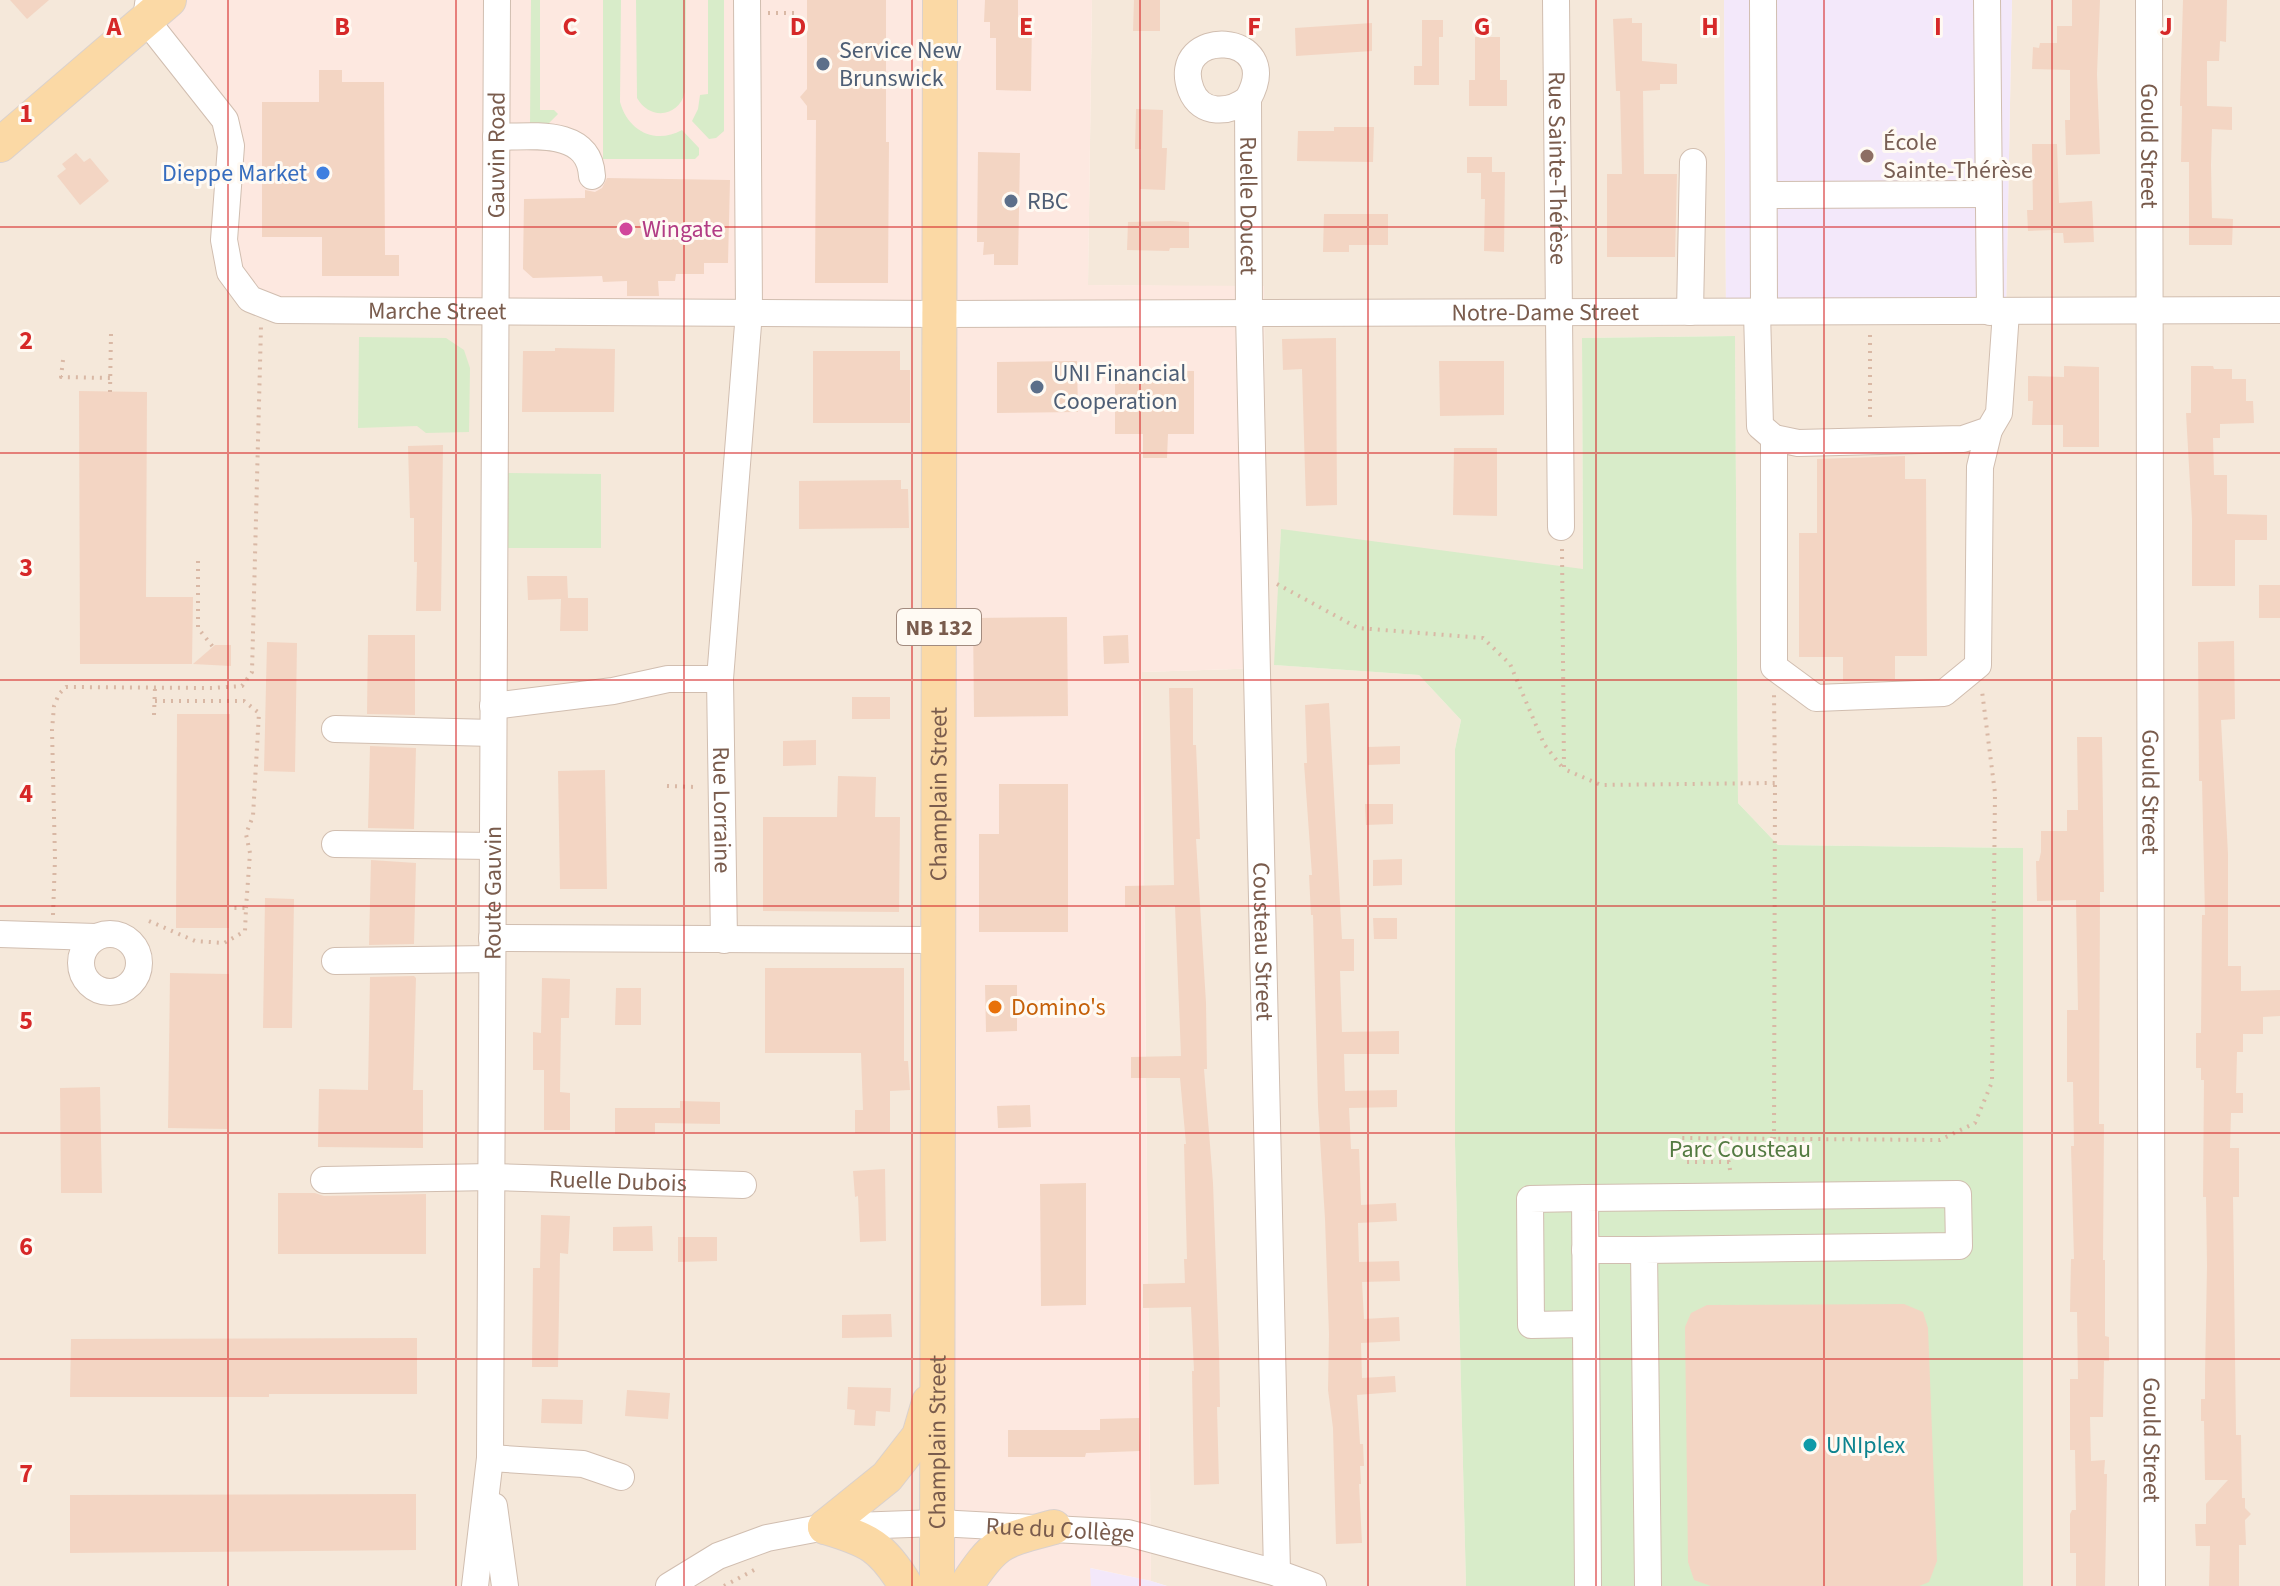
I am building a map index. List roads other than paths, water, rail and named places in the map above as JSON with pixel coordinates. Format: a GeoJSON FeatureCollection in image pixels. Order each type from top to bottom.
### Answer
{"type":"FeatureCollection","features":[{"type":"Feature","properties":{"kind":"main road","name":"Champlain Street"},"geometry":{"type":"LineString","coordinates":[[937,1586],[940,0]]}},
{"type":"Feature","properties":{"kind":"main road"},"geometry":{"type":"LineString","coordinates":[[0,145],[154,7]]}},
{"type":"Feature","properties":{"kind":"main road"},"geometry":{"type":"LineString","coordinates":[[825,1527],[887,1477],[919,1436],[938,1375]]}},
{"type":"Feature","properties":{"kind":"main road"},"geometry":{"type":"LineString","coordinates":[[825,1527],[864,1539],[891,1561],[906,1586]]}},
{"type":"Feature","properties":{"kind":"main road"},"geometry":{"type":"LineString","coordinates":[[966,1586],[985,1557],[1007,1539],[1054,1527]]}},
{"type":"Feature","properties":{"kind":"street","name":"Gauvin Road"},"geometry":{"type":"LineString","coordinates":[[495,311],[497,0]]}},
{"type":"Feature","properties":{"kind":"street","name":"Rue Sainte-Thérèse"},"geometry":{"type":"LineString","coordinates":[[1556,0],[1561,527]]}},
{"type":"Feature","properties":{"kind":"street"},"geometry":{"type":"LineString","coordinates":[[1763,0],[1760,426],[1774,438],[1798,443],[1963,439],[1989,430]]}},
{"type":"Feature","properties":{"kind":"street"},"geometry":{"type":"LineString","coordinates":[[1774,438],[1774,667],[1816,698],[1944,693],[1978,665],[1980,467],[1989,430],[1999,413],[1998,312],[1987,194],[1987,0]]}},
{"type":"Feature","properties":{"kind":"street","name":"Gould Street"},"geometry":{"type":"LineString","coordinates":[[2149,0],[2152,1586]]}},
{"type":"Feature","properties":{"kind":"street","name":"Rue Lorraine"},"geometry":{"type":"LineString","coordinates":[[724,940],[720,679],[749,312],[757,6]]}},
{"type":"Feature","properties":{"kind":"street","name":"Marche Street"},"geometry":{"type":"LineString","coordinates":[[154,7],[225,120],[231,146],[224,240],[230,272],[250,299],[261,304],[278,310],[941,314]]}},
{"type":"Feature","properties":{"kind":"street","name":"Ruelle Doucet"},"geometry":{"type":"LineString","coordinates":[[1248,99],[1249,313]]}},
{"type":"Feature","properties":{"kind":"street"},"geometry":{"type":"LineString","coordinates":[[496,137],[566,139],[590,163],[592,176]]}},
{"type":"Feature","properties":{"kind":"street"},"geometry":{"type":"LineString","coordinates":[[1690,312],[1693,162]]}},
{"type":"Feature","properties":{"kind":"street"},"geometry":{"type":"LineString","coordinates":[[1764,195],[1987,194]]}},
{"type":"Feature","properties":{"kind":"street","name":"Notre-Dame Street"},"geometry":{"type":"LineString","coordinates":[[941,314],[2280,310]]}},
{"type":"Feature","properties":{"kind":"street","name":"Route Gauvin"},"geometry":{"type":"LineString","coordinates":[[475,1586],[490,1466],[495,311]]}},
{"type":"Feature","properties":{"kind":"street","name":"Cousteau Street"},"geometry":{"type":"LineString","coordinates":[[1249,313],[1277,1573]]}},
{"type":"Feature","properties":{"kind":"street"},"geometry":{"type":"LineString","coordinates":[[335,729],[493,720],[668,679],[720,679]]}},
{"type":"Feature","properties":{"kind":"street"},"geometry":{"type":"LineString","coordinates":[[335,844],[493,846]]}},
{"type":"Feature","properties":{"kind":"street"},"geometry":{"type":"LineString","coordinates":[[0,934],[96,937]]}},
{"type":"Feature","properties":{"kind":"street"},"geometry":{"type":"LineString","coordinates":[[335,961],[492,949],[724,940],[939,940]]}},
{"type":"Feature","properties":{"kind":"street","name":"Ruelle Dubois"},"geometry":{"type":"LineString","coordinates":[[324,1180],[492,1177],[743,1185]]}},
{"type":"Feature","properties":{"kind":"street"},"geometry":{"type":"LineString","coordinates":[[1585,1250],[1959,1246],[1958,1194],[1530,1199],[1531,1325],[1586,1324]]}},
{"type":"Feature","properties":{"kind":"street"},"geometry":{"type":"LineString","coordinates":[[1585,1198],[1588,1586]]}},
{"type":"Feature","properties":{"kind":"street"},"geometry":{"type":"LineString","coordinates":[[1644,1250],[1648,1586]]}},
{"type":"Feature","properties":{"kind":"street"},"geometry":{"type":"LineString","coordinates":[[490,1466],[583,1464],[621,1477]]}},
{"type":"Feature","properties":{"kind":"street","name":"Route Gauvin"},"geometry":{"type":"LineString","coordinates":[[490,1466],[505,1586]]}},
{"type":"Feature","properties":{"kind":"street","name":"Rue du Collège"},"geometry":{"type":"LineString","coordinates":[[669,1586],[718,1556],[767,1538],[825,1527],[938,1523],[1128,1533],[1277,1573],[1313,1586]]}},
{"type":"Feature","properties":{"kind":"place","name":"Service New Brunswick"},"geometry":{"type":"Point","coordinates":[823,64]}},
{"type":"Feature","properties":{"kind":"place","name":"École Sainte-Thérèse"},"geometry":{"type":"Point","coordinates":[1867,156]}},
{"type":"Feature","properties":{"kind":"place","name":"Dieppe Market"},"geometry":{"type":"Point","coordinates":[323,173]}},
{"type":"Feature","properties":{"kind":"place","name":"RBC"},"geometry":{"type":"Point","coordinates":[1011,201]}},
{"type":"Feature","properties":{"kind":"place","name":"Wingate"},"geometry":{"type":"Point","coordinates":[626,229]}},
{"type":"Feature","properties":{"kind":"place","name":"UNI Financial Cooperation"},"geometry":{"type":"Point","coordinates":[1037,387]}},
{"type":"Feature","properties":{"kind":"place","name":"Domino's"},"geometry":{"type":"Point","coordinates":[995,1007]}},
{"type":"Feature","properties":{"kind":"place","name":"UNIplex"},"geometry":{"type":"Point","coordinates":[1810,1445]}},
{"type":"Feature","properties":{"kind":"park label","name":"Parc Cousteau"},"geometry":{"type":"Point","coordinates":[1740,1149]}}]}
